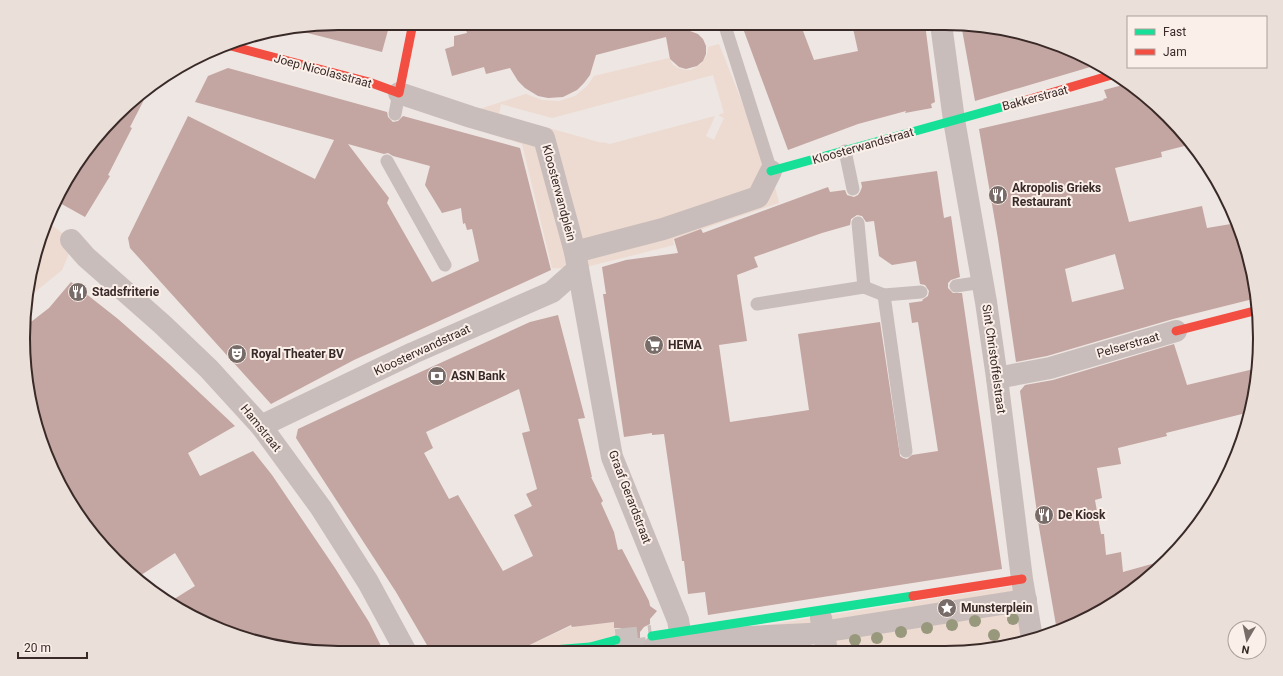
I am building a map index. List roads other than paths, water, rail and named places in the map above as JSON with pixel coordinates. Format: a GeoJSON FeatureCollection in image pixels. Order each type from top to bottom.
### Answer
{"type":"FeatureCollection","features":[{"type":"Feature","properties":{"kind":"street"},"geometry":{"type":"LineString","coordinates":[[397,104],[412,30]]}},
{"type":"Feature","properties":{"kind":"street","name":"Sint Christoffelstraat"},"geometry":{"type":"LineString","coordinates":[[942,30],[954,120],[984,292],[997,378],[1022,579],[1026,600]]}},
{"type":"Feature","properties":{"kind":"street","name":"Joep Nicolasstraat"},"geometry":{"type":"LineString","coordinates":[[236,47],[369,82],[397,104]]}},
{"type":"Feature","properties":{"kind":"street","name":"Bakkerstraat"},"geometry":{"type":"LineString","coordinates":[[954,120],[1107,76]]}},
{"type":"Feature","properties":{"kind":"street","name":"Kloosterwandplein"},"geometry":{"type":"LineString","coordinates":[[397,104],[471,117],[544,138],[577,261],[663,229],[758,197],[771,171]]}},
{"type":"Feature","properties":{"kind":"street","name":"Kloosterwandstraat"},"geometry":{"type":"LineString","coordinates":[[771,171],[954,120]]}},
{"type":"Feature","properties":{"kind":"street","name":"Hamstraat"},"geometry":{"type":"LineString","coordinates":[[70,240],[86,257],[204,364],[262,426],[321,508],[359,568],[403,646]]}},
{"type":"Feature","properties":{"kind":"street","name":"Kloosterwandstraat"},"geometry":{"type":"LineString","coordinates":[[262,426],[413,353],[552,292],[577,261]]}},
{"type":"Feature","properties":{"kind":"street","name":"Graaf Gerardstraat"},"geometry":{"type":"LineString","coordinates":[[577,261],[612,458],[674,610],[681,637]]}},
{"type":"Feature","properties":{"kind":"street","name":"Pelserstraat"},"geometry":{"type":"LineString","coordinates":[[997,378],[1050,368],[1176,331],[1251,312]]}},
{"type":"Feature","properties":{"kind":"street"},"geometry":{"type":"LineString","coordinates":[[653,641],[820,611],[1022,579]]}},
{"type":"Feature","properties":{"kind":"street"},"geometry":{"type":"LineString","coordinates":[[681,637],[730,638],[809,634],[1026,600],[1031,634]]}},
{"type":"Feature","properties":{"kind":"street"},"geometry":{"type":"LineString","coordinates":[[820,611],[826,646]]}},
{"type":"Feature","properties":{"kind":"street"},"geometry":{"type":"LineString","coordinates":[[599,646],[616,640]]}},
{"type":"Feature","properties":{"kind":"lane"},"geometry":{"type":"LineString","coordinates":[[726,30],[771,171]]}},
{"type":"Feature","properties":{"kind":"lane"},"geometry":{"type":"LineString","coordinates":[[845,151],[853,189]]}},
{"type":"Feature","properties":{"kind":"lane"},"geometry":{"type":"LineString","coordinates":[[387,161],[445,265]]}},
{"type":"Feature","properties":{"kind":"lane"},"geometry":{"type":"LineString","coordinates":[[858,223],[864,287]]}},
{"type":"Feature","properties":{"kind":"lane"},"geometry":{"type":"LineString","coordinates":[[956,286],[984,292]]}},
{"type":"Feature","properties":{"kind":"lane"},"geometry":{"type":"LineString","coordinates":[[757,304],[864,287],[884,296],[921,292]]}},
{"type":"Feature","properties":{"kind":"lane"},"geometry":{"type":"LineString","coordinates":[[884,296],[906,451]]}},
{"type":"Feature","properties":{"kind":"tunnel"},"geometry":{"type":"LineString","coordinates":[[616,640],[652,636]]}},
{"type":"Feature","properties":{"kind":"place","name":"Akropolis Grieks Restaurant"},"geometry":{"type":"Point","coordinates":[998,195]}},
{"type":"Feature","properties":{"kind":"place","name":"Stadsfriterie"},"geometry":{"type":"Point","coordinates":[78,292]}},
{"type":"Feature","properties":{"kind":"place","name":"HEMA"},"geometry":{"type":"Point","coordinates":[654,345]}},
{"type":"Feature","properties":{"kind":"place","name":"Royal Theater BV"},"geometry":{"type":"Point","coordinates":[237,354]}},
{"type":"Feature","properties":{"kind":"place","name":"ASN Bank"},"geometry":{"type":"Point","coordinates":[437,376]}},
{"type":"Feature","properties":{"kind":"place","name":"De Kiosk"},"geometry":{"type":"Point","coordinates":[1044,515]}},
{"type":"Feature","properties":{"kind":"place","name":"Munsterplein"},"geometry":{"type":"Point","coordinates":[947,608]}}]}
